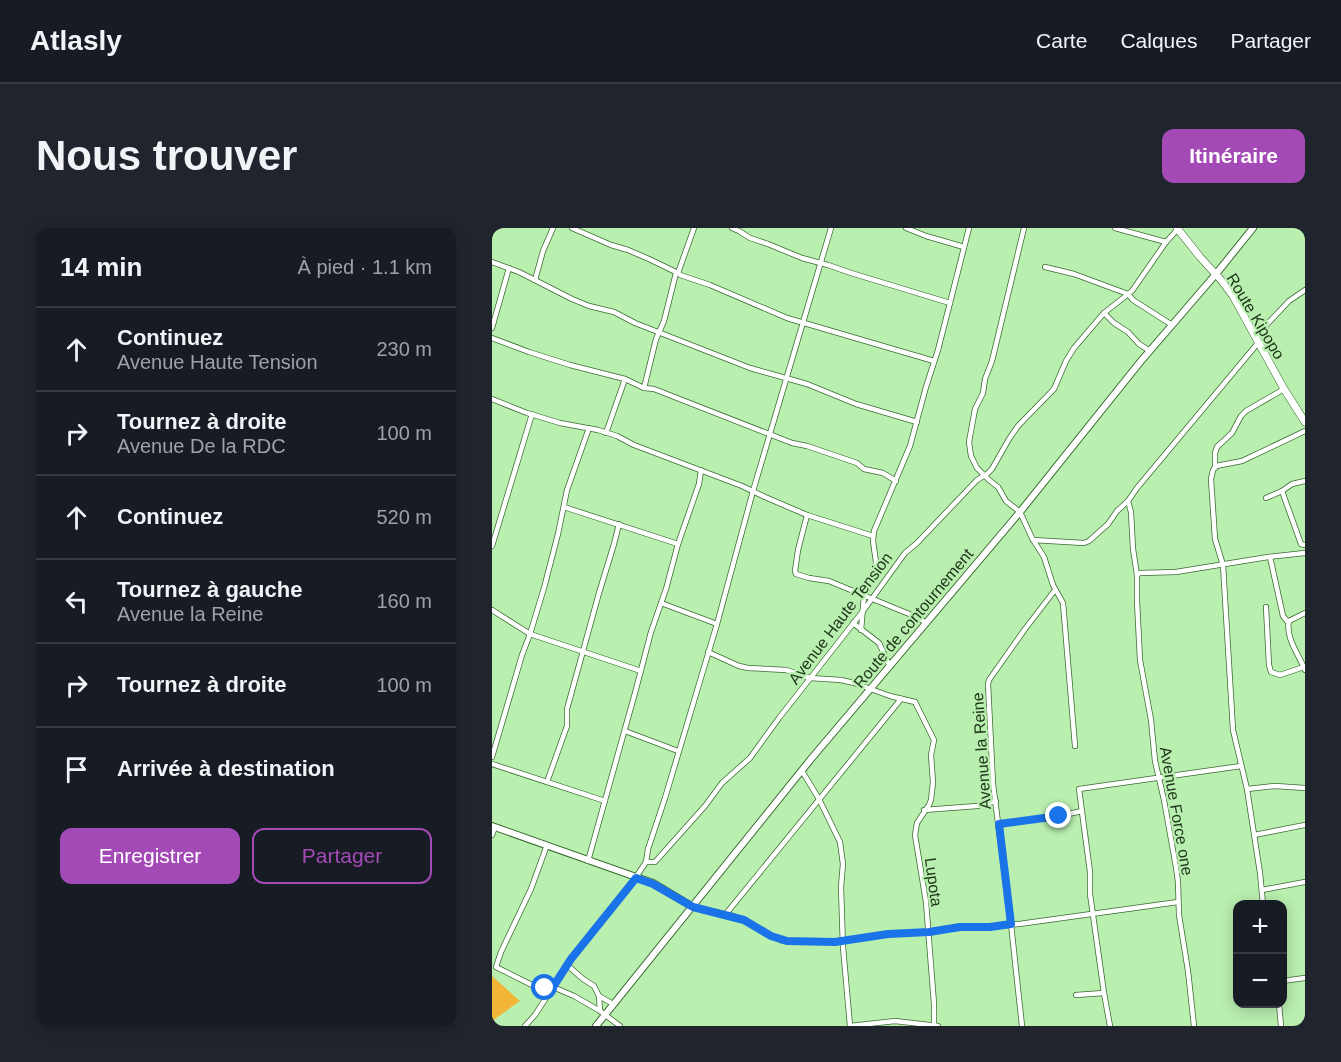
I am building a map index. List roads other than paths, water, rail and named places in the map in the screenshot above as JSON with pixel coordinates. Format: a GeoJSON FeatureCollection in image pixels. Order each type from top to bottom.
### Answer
{"type":"FeatureCollection","features":[{"type":"Feature","properties":{"kind":"main road","name":"Route Kipopo"},"geometry":{"type":"LineString","coordinates":[[1178,229],[1233,296],[1284,389],[1305,422]]}},
{"type":"Feature","properties":{"kind":"street"},"geometry":{"type":"LineString","coordinates":[[535,280],[543,251],[553,228]]}},
{"type":"Feature","properties":{"kind":"street"},"geometry":{"type":"LineString","coordinates":[[572,228],[803,323],[934,361]]}},
{"type":"Feature","properties":{"kind":"street"},"geometry":{"type":"LineString","coordinates":[[644,388],[656,339],[694,228]]}},
{"type":"Feature","properties":{"kind":"street"},"geometry":{"type":"LineString","coordinates":[[732,228],[750,238],[802,258],[950,303]]}},
{"type":"Feature","properties":{"kind":"street"},"geometry":{"type":"LineString","coordinates":[[646,862],[831,228]]}},
{"type":"Feature","properties":{"kind":"street"},"geometry":{"type":"LineString","coordinates":[[906,228],[964,247]]}},
{"type":"Feature","properties":{"kind":"street"},"geometry":{"type":"LineString","coordinates":[[861,630],[864,596],[876,562],[873,536],[875,525],[908,455],[969,228]]}},
{"type":"Feature","properties":{"kind":"street"},"geometry":{"type":"LineString","coordinates":[[1024,228],[1002,325],[985,379],[983,393],[975,409],[969,442],[974,464],[998,487],[1006,501],[1020,512],[1044,557],[1055,590],[1063,603],[1075,746]]}},
{"type":"Feature","properties":{"kind":"street"},"geometry":{"type":"LineString","coordinates":[[1115,228],[1166,242]]}},
{"type":"Feature","properties":{"kind":"street","name":"Route de contournement"},"geometry":{"type":"LineString","coordinates":[[596,1026],[603,1012],[613,1004],[802,771],[1020,512],[1253,228]]}},
{"type":"Feature","properties":{"kind":"street","name":"Avenue Haute Tension"},"geometry":{"type":"LineString","coordinates":[[525,1026],[535,1015],[567,965],[636,878],[646,862],[654,862],[705,806],[722,783],[750,758],[907,550],[917,543],[977,480],[996,464],[1018,426],[1054,389],[1071,352],[1104,313],[1136,286],[1166,242],[1178,229]]}},
{"type":"Feature","properties":{"kind":"street"},"geometry":{"type":"LineString","coordinates":[[492,262],[589,306],[614,312],[750,368],[807,384],[856,404],[917,422]]}},
{"type":"Feature","properties":{"kind":"street"},"geometry":{"type":"LineString","coordinates":[[1045,267],[1074,274],[1128,294],[1133,300],[1172,325]]}},
{"type":"Feature","properties":{"kind":"street"},"geometry":{"type":"LineString","coordinates":[[492,328],[509,268]]}},
{"type":"Feature","properties":{"kind":"street"},"geometry":{"type":"LineString","coordinates":[[1033,540],[1087,543],[1105,527],[1204,410],[1257,340],[1290,302],[1305,290]]}},
{"type":"Feature","properties":{"kind":"street"},"geometry":{"type":"LineString","coordinates":[[1104,313],[1150,351]]}},
{"type":"Feature","properties":{"kind":"street"},"geometry":{"type":"LineString","coordinates":[[492,338],[560,362],[654,389],[792,443],[857,463],[867,471],[883,474],[896,481]]}},
{"type":"Feature","properties":{"kind":"street"},"geometry":{"type":"LineString","coordinates":[[606,433],[625,379]]}},
{"type":"Feature","properties":{"kind":"street"},"geometry":{"type":"LineString","coordinates":[[1263,900],[1246,789],[1233,730],[1223,565],[1215,539],[1211,479],[1215,468],[1217,447],[1232,433],[1241,416],[1284,389]]}},
{"type":"Feature","properties":{"kind":"street"},"geometry":{"type":"LineString","coordinates":[[492,399],[563,424],[617,436],[634,445],[742,486],[807,514],[873,536]]}},
{"type":"Feature","properties":{"kind":"street"},"geometry":{"type":"LineString","coordinates":[[492,544],[532,414]]}},
{"type":"Feature","properties":{"kind":"street"},"geometry":{"type":"LineString","coordinates":[[492,757],[554,552],[567,490],[589,428]]}},
{"type":"Feature","properties":{"kind":"street"},"geometry":{"type":"LineString","coordinates":[[1215,468],[1242,460],[1305,431]]}},
{"type":"Feature","properties":{"kind":"street"},"geometry":{"type":"LineString","coordinates":[[588,861],[651,632],[699,484],[701,470]]}},
{"type":"Feature","properties":{"kind":"street"},"geometry":{"type":"LineString","coordinates":[[1266,498],[1292,484],[1305,481]]}},
{"type":"Feature","properties":{"kind":"street"},"geometry":{"type":"LineString","coordinates":[[1282,491],[1301,544],[1305,545]]}},
{"type":"Feature","properties":{"kind":"street","name":"Avenue Force one"},"geometry":{"type":"LineString","coordinates":[[1128,501],[1137,575],[1140,660],[1151,720],[1155,761],[1176,867],[1178,902],[1194,1026]]}},
{"type":"Feature","properties":{"kind":"street"},"geometry":{"type":"LineString","coordinates":[[564,507],[678,544]]}},
{"type":"Feature","properties":{"kind":"street"},"geometry":{"type":"LineString","coordinates":[[807,514],[798,550],[796,573],[829,581],[927,623]]}},
{"type":"Feature","properties":{"kind":"street"},"geometry":{"type":"LineString","coordinates":[[547,782],[567,726],[567,709],[619,524]]}},
{"type":"Feature","properties":{"kind":"street"},"geometry":{"type":"LineString","coordinates":[[1137,575],[1176,572],[1305,553]]}},
{"type":"Feature","properties":{"kind":"street"},"geometry":{"type":"LineString","coordinates":[[1266,607],[1271,672],[1280,675],[1305,669],[1283,616],[1270,557]]}},
{"type":"Feature","properties":{"kind":"street","name":"Avenue la Reine"},"geometry":{"type":"LineString","coordinates":[[1022,1026],[990,744],[988,684],[1024,629],[1055,590]]}},
{"type":"Feature","properties":{"kind":"street"},"geometry":{"type":"LineString","coordinates":[[661,603],[717,624]]}},
{"type":"Feature","properties":{"kind":"street"},"geometry":{"type":"LineString","coordinates":[[492,610],[530,634],[641,671]]}},
{"type":"Feature","properties":{"kind":"street"},"geometry":{"type":"LineString","coordinates":[[1287,622],[1305,613]]}},
{"type":"Feature","properties":{"kind":"street"},"geometry":{"type":"LineString","coordinates":[[854,623],[879,644],[890,667]]}},
{"type":"Feature","properties":{"kind":"street"},"geometry":{"type":"LineString","coordinates":[[708,652],[739,666],[786,670],[810,678],[841,680],[901,699],[725,915]]}},
{"type":"Feature","properties":{"kind":"street","name":"Lupota"},"geometry":{"type":"LineString","coordinates":[[901,699],[915,702],[934,740],[931,759],[933,782],[931,800],[916,823],[915,836],[926,902],[936,1026]]}},
{"type":"Feature","properties":{"kind":"street"},"geometry":{"type":"LineString","coordinates":[[625,731],[678,751]]}},
{"type":"Feature","properties":{"kind":"street"},"geometry":{"type":"LineString","coordinates":[[492,764],[605,801]]}},
{"type":"Feature","properties":{"kind":"street"},"geometry":{"type":"LineString","coordinates":[[1110,1026],[1090,894],[1079,789],[1241,766]]}},
{"type":"Feature","properties":{"kind":"street"},"geometry":{"type":"LineString","coordinates":[[802,771],[840,842],[843,864],[841,887],[844,962],[850,1026],[895,1021],[936,1026]]}},
{"type":"Feature","properties":{"kind":"street"},"geometry":{"type":"LineString","coordinates":[[1246,789],[1266,786],[1305,788]]}},
{"type":"Feature","properties":{"kind":"street"},"geometry":{"type":"LineString","coordinates":[[924,810],[975,807],[996,801]]}},
{"type":"Feature","properties":{"kind":"street"},"geometry":{"type":"LineString","coordinates":[[999,824],[1082,811]]}},
{"type":"Feature","properties":{"kind":"street"},"geometry":{"type":"LineString","coordinates":[[1254,835],[1305,825]]}},
{"type":"Feature","properties":{"kind":"street"},"geometry":{"type":"LineString","coordinates":[[492,836],[493,827],[547,845],[653,884],[693,907],[744,920],[771,936],[787,941],[843,941],[960,927],[990,927],[1178,902]]}},
{"type":"Feature","properties":{"kind":"street"},"geometry":{"type":"LineString","coordinates":[[547,845],[525,902],[495,965],[536,987],[553,987],[574,996],[603,1012],[620,1026]]}},
{"type":"Feature","properties":{"kind":"street"},"geometry":{"type":"LineString","coordinates":[[1262,890],[1305,882]]}},
{"type":"Feature","properties":{"kind":"street"},"geometry":{"type":"LineString","coordinates":[[567,965],[594,986],[603,1012]]}},
{"type":"Feature","properties":{"kind":"street"},"geometry":{"type":"LineString","coordinates":[[1287,980],[1305,978]]}},
{"type":"Feature","properties":{"kind":"street"},"geometry":{"type":"LineString","coordinates":[[1076,995],[1104,993]]}},
{"type":"Feature","properties":{"kind":"street"},"geometry":{"type":"LineString","coordinates":[[599,996],[613,1004]]}},
{"type":"Feature","properties":{"kind":"street"},"geometry":{"type":"LineString","coordinates":[[1280,1008],[1281,1026]]}}]}
